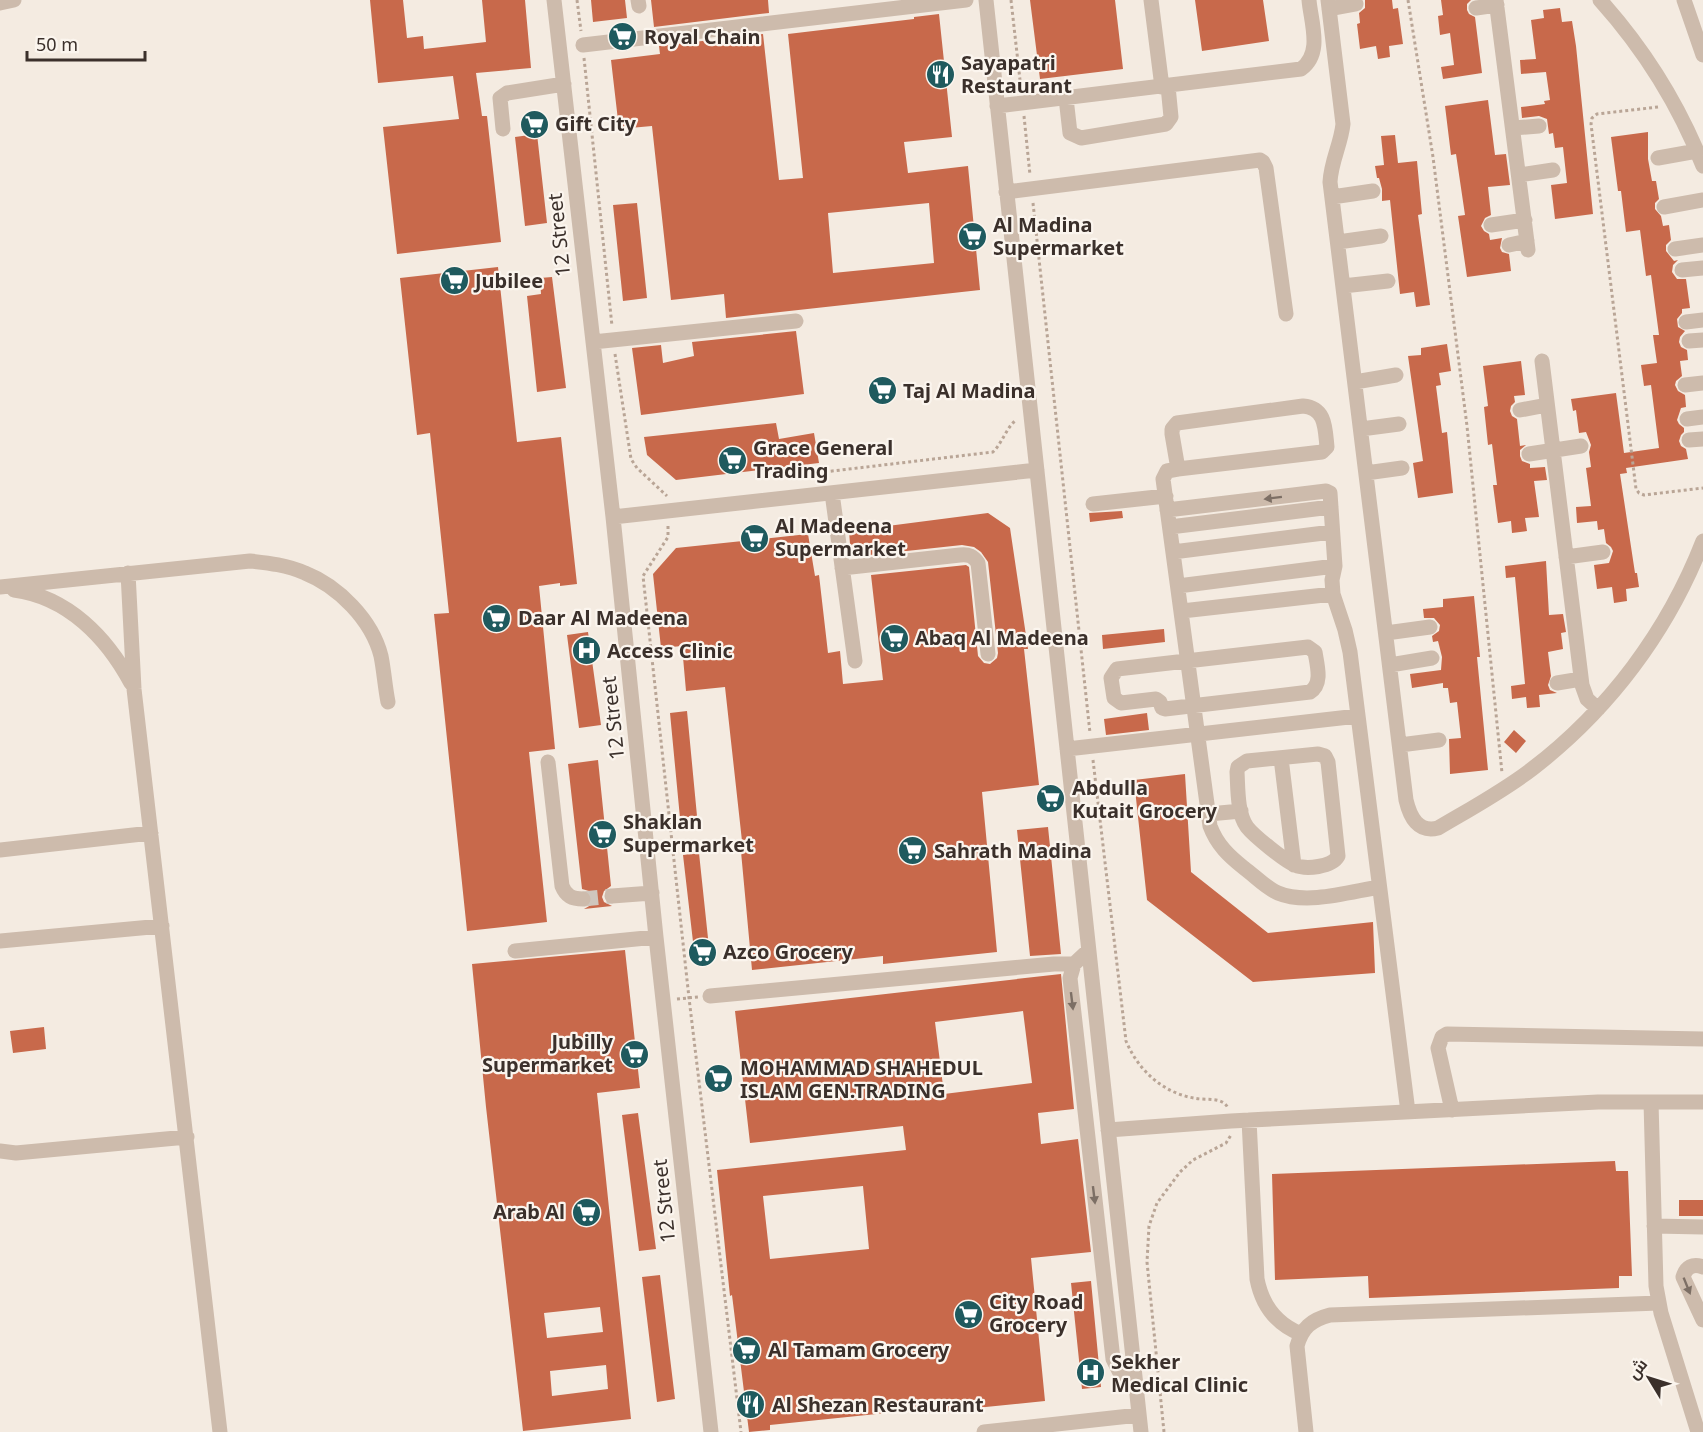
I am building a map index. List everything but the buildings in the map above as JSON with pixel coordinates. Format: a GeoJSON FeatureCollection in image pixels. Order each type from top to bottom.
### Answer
{"type":"FeatureCollection","features":[{"type":"Feature","properties":{"kind":"street"},"geometry":{"type":"LineString","coordinates":[[0,3],[14,0]]}},
{"type":"Feature","properties":{"kind":"street","name":"12 Street"},"geometry":{"type":"LineString","coordinates":[[554,0],[613,517],[656,937],[711,1432]]}},
{"type":"Feature","properties":{"kind":"street"},"geometry":{"type":"LineString","coordinates":[[583,45],[966,0]]}},
{"type":"Feature","properties":{"kind":"street"},"geometry":{"type":"LineString","coordinates":[[986,0],[1141,1432]]}},
{"type":"Feature","properties":{"kind":"street"},"geometry":{"type":"LineString","coordinates":[[1066,98],[1070,134],[1081,138],[1166,124],[1171,117],[1151,0]]}},
{"type":"Feature","properties":{"kind":"street"},"geometry":{"type":"LineString","coordinates":[[997,106],[1301,69],[1309,64],[1313,55],[1309,0]]}},
{"type":"Feature","properties":{"kind":"street"},"geometry":{"type":"LineString","coordinates":[[1600,0],[1631,37],[1675,105],[1703,166]]}},
{"type":"Feature","properties":{"kind":"street"},"geometry":{"type":"LineString","coordinates":[[1684,0],[1703,55]]}},
{"type":"Feature","properties":{"kind":"street"},"geometry":{"type":"LineString","coordinates":[[1476,8],[1496,3],[1528,246],[1509,245]]}},
{"type":"Feature","properties":{"kind":"street"},"geometry":{"type":"LineString","coordinates":[[1356,4],[1328,5],[1343,124],[1340,144],[1330,172],[1408,811],[1413,820],[1420,827],[1430,830],[1438,828],[1503,789],[1561,745],[1598,709],[1634,667],[1676,601],[1703,541]]}},
{"type":"Feature","properties":{"kind":"street"},"geometry":{"type":"LineString","coordinates":[[503,129],[500,98],[507,93],[564,84]]}},
{"type":"Feature","properties":{"kind":"street"},"geometry":{"type":"LineString","coordinates":[[1513,128],[1539,126]]}},
{"type":"Feature","properties":{"kind":"street"},"geometry":{"type":"LineString","coordinates":[[1658,158],[1697,151]]}},
{"type":"Feature","properties":{"kind":"street"},"geometry":{"type":"LineString","coordinates":[[1006,192],[1260,160],[1266,168],[1286,314]]}},
{"type":"Feature","properties":{"kind":"street"},"geometry":{"type":"LineString","coordinates":[[1519,175],[1553,170]]}},
{"type":"Feature","properties":{"kind":"street"},"geometry":{"type":"LineString","coordinates":[[1332,197],[1373,191]]}},
{"type":"Feature","properties":{"kind":"street"},"geometry":{"type":"LineString","coordinates":[[1664,207],[1703,200]]}},
{"type":"Feature","properties":{"kind":"street"},"geometry":{"type":"LineString","coordinates":[[1491,225],[1525,220]]}},
{"type":"Feature","properties":{"kind":"street"},"geometry":{"type":"LineString","coordinates":[[1338,242],[1381,236]]}},
{"type":"Feature","properties":{"kind":"street"},"geometry":{"type":"LineString","coordinates":[[1675,249],[1703,245]]}},
{"type":"Feature","properties":{"kind":"street"},"geometry":{"type":"LineString","coordinates":[[1682,270],[1703,267]]}},
{"type":"Feature","properties":{"kind":"street"},"geometry":{"type":"LineString","coordinates":[[1343,286],[1388,281]]}},
{"type":"Feature","properties":{"kind":"street"},"geometry":{"type":"LineString","coordinates":[[1686,322],[1703,320]]}},
{"type":"Feature","properties":{"kind":"street"},"geometry":{"type":"LineString","coordinates":[[593,342],[796,321]]}},
{"type":"Feature","properties":{"kind":"street"},"geometry":{"type":"LineString","coordinates":[[1542,361],[1581,679],[1587,699],[1598,709]]}},
{"type":"Feature","properties":{"kind":"street"},"geometry":{"type":"LineString","coordinates":[[1355,382],[1396,375]]}},
{"type":"Feature","properties":{"kind":"street"},"geometry":{"type":"LineString","coordinates":[[1685,386],[1703,383]]}},
{"type":"Feature","properties":{"kind":"street"},"geometry":{"type":"LineString","coordinates":[[1520,410],[1547,405]]}},
{"type":"Feature","properties":{"kind":"street"},"geometry":{"type":"LineString","coordinates":[[1178,469],[1172,429],[1181,421],[1303,406],[1317,410],[1325,422],[1327,447],[1322,452],[1178,469],[1167,471],[1163,476],[1214,837],[1220,847],[1276,892],[1290,897],[1304,898],[1379,887]]}},
{"type":"Feature","properties":{"kind":"street"},"geometry":{"type":"LineString","coordinates":[[1687,419],[1703,417]]}},
{"type":"Feature","properties":{"kind":"street"},"geometry":{"type":"LineString","coordinates":[[1361,429],[1399,424]]}},
{"type":"Feature","properties":{"kind":"street"},"geometry":{"type":"LineString","coordinates":[[1529,454],[1581,446]]}},
{"type":"Feature","properties":{"kind":"street"},"geometry":{"type":"LineString","coordinates":[[1366,473],[1402,468]]}},
{"type":"Feature","properties":{"kind":"street"},"geometry":{"type":"LineString","coordinates":[[613,517],[1037,470]]}},
{"type":"Feature","properties":{"kind":"street"},"geometry":{"type":"LineString","coordinates":[[1093,504],[1167,503],[1327,491],[1330,500],[1335,566],[1332,580],[1333,594],[1348,641],[1408,1112]]}},
{"type":"Feature","properties":{"kind":"street"},"geometry":{"type":"LineString","coordinates":[[826,493],[842,568],[855,661]]}},
{"type":"Feature","properties":{"kind":"street"},"geometry":{"type":"LineString","coordinates":[[1170,527],[1330,500]]}},
{"type":"Feature","properties":{"kind":"street"},"geometry":{"type":"LineString","coordinates":[[1173,552],[1332,532]]}},
{"type":"Feature","properties":{"kind":"street"},"geometry":{"type":"LineString","coordinates":[[1566,557],[1603,552]]}},
{"type":"Feature","properties":{"kind":"street"},"geometry":{"type":"LineString","coordinates":[[842,568],[967,554],[974,557],[978,563],[988,654]]}},
{"type":"Feature","properties":{"kind":"street"},"geometry":{"type":"LineString","coordinates":[[0,587],[250,561],[279,564],[306,573],[330,587],[351,606],[369,629],[380,654],[388,702]]}},
{"type":"Feature","properties":{"kind":"street"},"geometry":{"type":"LineString","coordinates":[[1178,586],[1335,566]]}},
{"type":"Feature","properties":{"kind":"street"},"geometry":{"type":"LineString","coordinates":[[128,573],[134,689],[220,1432]]}},
{"type":"Feature","properties":{"kind":"street"},"geometry":{"type":"LineString","coordinates":[[0,587],[27,591],[55,603],[80,619],[102,638],[120,662],[134,689]]}},
{"type":"Feature","properties":{"kind":"street"},"geometry":{"type":"LineString","coordinates":[[1182,612],[1333,594]]}},
{"type":"Feature","properties":{"kind":"street"},"geometry":{"type":"LineString","coordinates":[[1386,633],[1430,627]]}},
{"type":"Feature","properties":{"kind":"street"},"geometry":{"type":"LineString","coordinates":[[1308,647],[1314,649],[1318,681],[1316,688],[1310,692],[1195,706],[1163,709],[1159,700],[1154,698],[1118,702],[1114,698],[1111,678],[1114,671],[1120,669],[1308,647]]}},
{"type":"Feature","properties":{"kind":"street"},"geometry":{"type":"LineString","coordinates":[[1390,665],[1432,658]]}},
{"type":"Feature","properties":{"kind":"street"},"geometry":{"type":"LineString","coordinates":[[1557,682],[1581,679]]}},
{"type":"Feature","properties":{"kind":"street"},"geometry":{"type":"LineString","coordinates":[[1067,749],[1358,716]]}},
{"type":"Feature","properties":{"kind":"street"},"geometry":{"type":"LineString","coordinates":[[1400,745],[1439,740]]}},
{"type":"Feature","properties":{"kind":"street"},"geometry":{"type":"LineString","coordinates":[[1322,755],[1328,762],[1338,856],[1328,865],[1303,867],[1294,865],[1253,833],[1243,819],[1241,811],[1238,767],[1247,761],[1322,755]]}},
{"type":"Feature","properties":{"kind":"street"},"geometry":{"type":"LineString","coordinates":[[1281,758],[1294,865]]}},
{"type":"Feature","properties":{"kind":"street"},"geometry":{"type":"LineString","coordinates":[[548,762],[562,886],[565,893],[571,897],[583,898]]}},
{"type":"Feature","properties":{"kind":"street"},"geometry":{"type":"LineString","coordinates":[[1209,814],[1241,811]]}},
{"type":"Feature","properties":{"kind":"street"},"geometry":{"type":"LineString","coordinates":[[0,850],[152,833]]}},
{"type":"Feature","properties":{"kind":"street"},"geometry":{"type":"LineString","coordinates":[[612,896],[652,893]]}},
{"type":"Feature","properties":{"kind":"street"},"geometry":{"type":"LineString","coordinates":[[0,941],[162,926]]}},
{"type":"Feature","properties":{"kind":"street"},"geometry":{"type":"LineString","coordinates":[[515,951],[656,937]]}},
{"type":"Feature","properties":{"kind":"street"},"geometry":{"type":"LineString","coordinates":[[1089,950],[1074,964],[1070,978],[1113,1359],[1122,1377],[1137,1390]]}},
{"type":"Feature","properties":{"kind":"street"},"geometry":{"type":"LineString","coordinates":[[710,996],[1059,963],[1074,964]]}},
{"type":"Feature","properties":{"kind":"street"},"geometry":{"type":"LineString","coordinates":[[1452,1110],[1438,1048],[1439,1042],[1447,1034],[1703,1038]]}},
{"type":"Feature","properties":{"kind":"street"},"geometry":{"type":"LineString","coordinates":[[1651,1102],[1654,1226],[1659,1303],[1698,1432]]}},
{"type":"Feature","properties":{"kind":"street"},"geometry":{"type":"LineString","coordinates":[[1108,1130],[1408,1112],[1703,1102]]}},
{"type":"Feature","properties":{"kind":"street"},"geometry":{"type":"LineString","coordinates":[[1249,1120],[1259,1289],[1274,1317],[1291,1330],[1301,1334]]}},
{"type":"Feature","properties":{"kind":"street"},"geometry":{"type":"LineString","coordinates":[[0,1151],[16,1153],[187,1137]]}},
{"type":"Feature","properties":{"kind":"street"},"geometry":{"type":"LineString","coordinates":[[1654,1226],[1703,1227]]}},
{"type":"Feature","properties":{"kind":"street"},"geometry":{"type":"LineString","coordinates":[[1703,1267],[1690,1266],[1683,1277],[1703,1320]]}},
{"type":"Feature","properties":{"kind":"street"},"geometry":{"type":"LineString","coordinates":[[1306,1432],[1297,1346],[1301,1334],[1313,1321],[1330,1315],[1659,1303]]}},
{"type":"Feature","properties":{"kind":"street"},"geometry":{"type":"LineString","coordinates":[[984,1432],[1139,1415]]}},
{"type":"Feature","properties":{"kind":"path"},"geometry":{"type":"LineString","coordinates":[[577,0],[613,340],[631,459],[637,468],[668,496],[668,537],[643,576],[689,998],[741,1432]]}},
{"type":"Feature","properties":{"kind":"path"},"geometry":{"type":"LineString","coordinates":[[1408,0],[1433,158],[1466,414],[1503,789]]}},
{"type":"Feature","properties":{"kind":"path"},"geometry":{"type":"LineString","coordinates":[[1675,105],[1597,114],[1590,123],[1636,489],[1644,495],[1703,488]]}},
{"type":"Feature","properties":{"kind":"path"},"geometry":{"type":"LineString","coordinates":[[826,493],[820,477],[824,472],[993,452],[1002,444],[1014,420],[1056,414]]}},
{"type":"Feature","properties":{"kind":"path"},"geometry":{"type":"LineString","coordinates":[[664,1000],[710,996]]}},
{"type":"Feature","properties":{"kind":"tunnel"},"geometry":{"type":"LineString","coordinates":[[583,899],[612,896]]}},
{"type":"Feature","properties":{"kind":"place","name":"Royal Chain"},"geometry":{"type":"Point","coordinates":[623,37]}},
{"type":"Feature","properties":{"kind":"place","name":"Sayapatri Restaurant"},"geometry":{"type":"Point","coordinates":[940,74]}},
{"type":"Feature","properties":{"kind":"place","name":"Gift City"},"geometry":{"type":"Point","coordinates":[534,124]}},
{"type":"Feature","properties":{"kind":"place","name":"Al Madina Supermarket"},"geometry":{"type":"Point","coordinates":[972,236]}},
{"type":"Feature","properties":{"kind":"place","name":"Jubilee"},"geometry":{"type":"Point","coordinates":[454,281]}},
{"type":"Feature","properties":{"kind":"place","name":"Taj Al Madina"},"geometry":{"type":"Point","coordinates":[882,391]}},
{"type":"Feature","properties":{"kind":"place","name":"Grace General Trading"},"geometry":{"type":"Point","coordinates":[732,460]}},
{"type":"Feature","properties":{"kind":"place","name":"Al Madeena Supermarket"},"geometry":{"type":"Point","coordinates":[754,538]}},
{"type":"Feature","properties":{"kind":"place","name":"Daar Al Madeena"},"geometry":{"type":"Point","coordinates":[497,618]}},
{"type":"Feature","properties":{"kind":"place","name":"Abaq Al Madeena"},"geometry":{"type":"Point","coordinates":[894,638]}},
{"type":"Feature","properties":{"kind":"place","name":"Access Clinic"},"geometry":{"type":"Point","coordinates":[586,651]}},
{"type":"Feature","properties":{"kind":"place","name":"Abdulla Kutait Grocery"},"geometry":{"type":"Point","coordinates":[1051,799]}},
{"type":"Feature","properties":{"kind":"place","name":"Shaklan Supermarket"},"geometry":{"type":"Point","coordinates":[602,834]}},
{"type":"Feature","properties":{"kind":"place","name":"Sahrath Madina"},"geometry":{"type":"Point","coordinates":[913,851]}},
{"type":"Feature","properties":{"kind":"place","name":"Azco Grocery"},"geometry":{"type":"Point","coordinates":[702,952]}},
{"type":"Feature","properties":{"kind":"place","name":"Jubilly Supermarket"},"geometry":{"type":"Point","coordinates":[634,1054]}},
{"type":"Feature","properties":{"kind":"place","name":"MOHAMMAD SHAHEDUL ISLAM GEN.TRADING"},"geometry":{"type":"Point","coordinates":[719,1079]}},
{"type":"Feature","properties":{"kind":"place","name":"Arab Al"},"geometry":{"type":"Point","coordinates":[586,1212]}},
{"type":"Feature","properties":{"kind":"place","name":"City Road Grocery"},"geometry":{"type":"Point","coordinates":[968,1314]}},
{"type":"Feature","properties":{"kind":"place","name":"Al Tamam Grocery"},"geometry":{"type":"Point","coordinates":[747,1350]}},
{"type":"Feature","properties":{"kind":"place","name":"Sekher Medical Clinic"},"geometry":{"type":"Point","coordinates":[1090,1373]}},
{"type":"Feature","properties":{"kind":"place","name":"Al Shezan Restaurant"},"geometry":{"type":"Point","coordinates":[751,1405]}}]}
